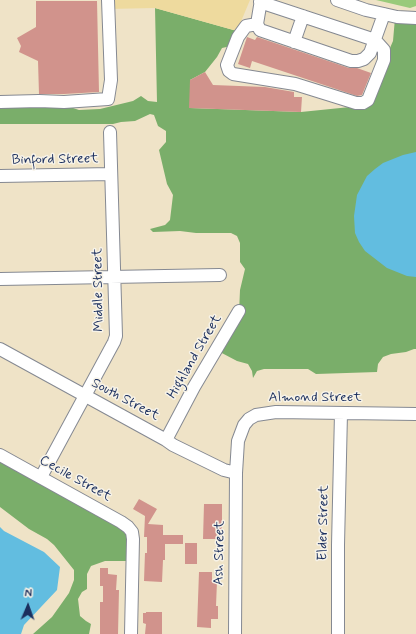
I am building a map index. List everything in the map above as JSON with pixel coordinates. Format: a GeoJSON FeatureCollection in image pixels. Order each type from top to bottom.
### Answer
{"type":"FeatureCollection","features":[{"type":"Feature","properties":{"kind":"street"},"geometry":{"type":"LineString","coordinates":[[0,102],[39,100],[64,102],[108,99],[111,80],[108,0]]}},
{"type":"Feature","properties":{"kind":"street"},"geometry":{"type":"LineString","coordinates":[[336,0],[366,10],[397,17],[416,18]]}},
{"type":"Feature","properties":{"kind":"street"},"geometry":{"type":"LineString","coordinates":[[257,24],[246,26],[238,38],[227,65],[229,71],[233,74],[295,84],[356,104],[363,103],[368,100],[384,60],[384,50],[375,40],[261,1],[257,24],[260,30],[351,61],[364,59],[370,53],[375,40],[384,14]]}},
{"type":"Feature","properties":{"kind":"street"},"geometry":{"type":"LineString","coordinates":[[294,42],[303,16]]}},
{"type":"Feature","properties":{"kind":"street","name":"Middle Street"},"geometry":{"type":"LineString","coordinates":[[41,477],[116,336],[110,132]]}},
{"type":"Feature","properties":{"kind":"street","name":"Binford Street"},"geometry":{"type":"LineString","coordinates":[[0,176],[111,174]]}},
{"type":"Feature","properties":{"kind":"street"},"geometry":{"type":"LineString","coordinates":[[0,279],[220,275]]}},
{"type":"Feature","properties":{"kind":"street","name":"Highland Street"},"geometry":{"type":"LineString","coordinates":[[166,440],[194,387],[239,311]]}},
{"type":"Feature","properties":{"kind":"street","name":"South Street"},"geometry":{"type":"LineString","coordinates":[[0,349],[166,440],[172,445],[224,470],[236,473]]}},
{"type":"Feature","properties":{"kind":"street","name":"Almond Street"},"geometry":{"type":"LineString","coordinates":[[236,473],[240,433],[249,419],[256,415],[276,412],[416,414]]}},
{"type":"Feature","properties":{"kind":"street","name":"Elder Street"},"geometry":{"type":"LineString","coordinates":[[338,634],[338,545],[341,413]]}},
{"type":"Feature","properties":{"kind":"street","name":"Cecile Street"},"geometry":{"type":"LineString","coordinates":[[0,455],[121,522],[132,532],[131,634]]}},
{"type":"Feature","properties":{"kind":"street","name":"Ash Street"},"geometry":{"type":"LineString","coordinates":[[235,634],[236,473]]}},
{"type":"Feature","properties":{"kind":"green space"},"geometry":{"type":"Polygon","coordinates":[[[376,0],[416,0],[416,6],[410,8],[376,0]]]}},
{"type":"Feature","properties":{"kind":"green space"},"geometry":{"type":"Polygon","coordinates":[[[155,8],[237,31],[231,46],[222,48],[205,72],[190,80],[190,108],[301,112],[360,106],[368,99],[393,41],[395,18],[416,18],[416,349],[383,357],[378,364],[377,372],[316,374],[308,369],[264,369],[257,371],[253,378],[252,371],[248,364],[237,361],[218,351],[239,313],[240,290],[245,269],[240,262],[240,243],[237,236],[231,233],[196,233],[180,231],[153,232],[150,229],[165,225],[170,220],[173,195],[167,184],[159,150],[166,142],[166,131],[158,126],[154,115],[150,114],[135,121],[113,124],[0,124],[0,98],[58,103],[79,110],[100,109],[133,101],[141,96],[148,101],[157,102],[155,8]]]}},
{"type":"Feature","properties":{"kind":"green space"},"geometry":{"type":"Polygon","coordinates":[[[0,459],[131,532],[131,561],[105,561],[91,566],[87,574],[87,589],[82,592],[78,599],[80,616],[91,624],[89,634],[33,634],[52,617],[69,593],[74,580],[74,570],[54,545],[47,539],[29,529],[0,507],[0,459]]]}},
{"type":"Feature","properties":{"kind":"sand"},"geometry":{"type":"Polygon","coordinates":[[[108,0],[250,0],[237,31],[155,8],[108,9],[108,0]]]}},
{"type":"Feature","properties":{"kind":"water"},"geometry":{"type":"Polygon","coordinates":[[[416,152],[416,277],[407,276],[387,268],[365,251],[355,233],[354,216],[357,195],[367,176],[383,163],[403,155],[416,152]]]}},
{"type":"Feature","properties":{"kind":"water"},"geometry":{"type":"Polygon","coordinates":[[[0,527],[4,531],[44,552],[60,567],[57,590],[24,625],[21,634],[0,634],[0,527]]]}},
{"type":"Feature","properties":{"kind":"building"},"geometry":{"type":"Polygon","coordinates":[[[36,1],[97,1],[99,92],[39,94],[38,61],[19,52],[21,46],[17,38],[36,27],[36,1]]]}},
{"type":"Feature","properties":{"kind":"building"},"geometry":{"type":"Polygon","coordinates":[[[247,37],[255,40],[257,37],[349,68],[357,68],[371,73],[362,95],[357,96],[252,61],[250,68],[238,64],[247,37]]]}},
{"type":"Feature","properties":{"kind":"building"},"geometry":{"type":"Polygon","coordinates":[[[205,72],[213,85],[265,87],[294,92],[294,97],[302,97],[301,112],[189,108],[190,80],[205,72]]]}},
{"type":"Feature","properties":{"kind":"building"},"geometry":{"type":"Polygon","coordinates":[[[139,499],[157,509],[148,524],[163,525],[163,535],[183,535],[183,544],[165,544],[165,560],[163,560],[162,582],[144,581],[145,553],[147,553],[147,537],[144,537],[145,516],[133,509],[139,499]]]}},
{"type":"Feature","properties":{"kind":"building"},"geometry":{"type":"Polygon","coordinates":[[[204,504],[222,504],[222,539],[203,539],[204,504]]]}},
{"type":"Feature","properties":{"kind":"building"},"geometry":{"type":"Polygon","coordinates":[[[185,543],[197,543],[197,564],[185,564],[185,543]]]}},
{"type":"Feature","properties":{"kind":"building"},"geometry":{"type":"Polygon","coordinates":[[[100,568],[108,568],[108,574],[117,575],[116,590],[119,590],[118,634],[100,634],[100,602],[103,602],[103,586],[100,586],[100,568]]]}},
{"type":"Feature","properties":{"kind":"building"},"geometry":{"type":"Polygon","coordinates":[[[199,572],[212,572],[212,581],[217,581],[216,606],[218,606],[218,619],[211,619],[211,628],[197,627],[199,572]]]}},
{"type":"Feature","properties":{"kind":"building"},"geometry":{"type":"Polygon","coordinates":[[[162,612],[162,634],[145,634],[146,624],[143,623],[143,613],[162,612]]]}}]}
